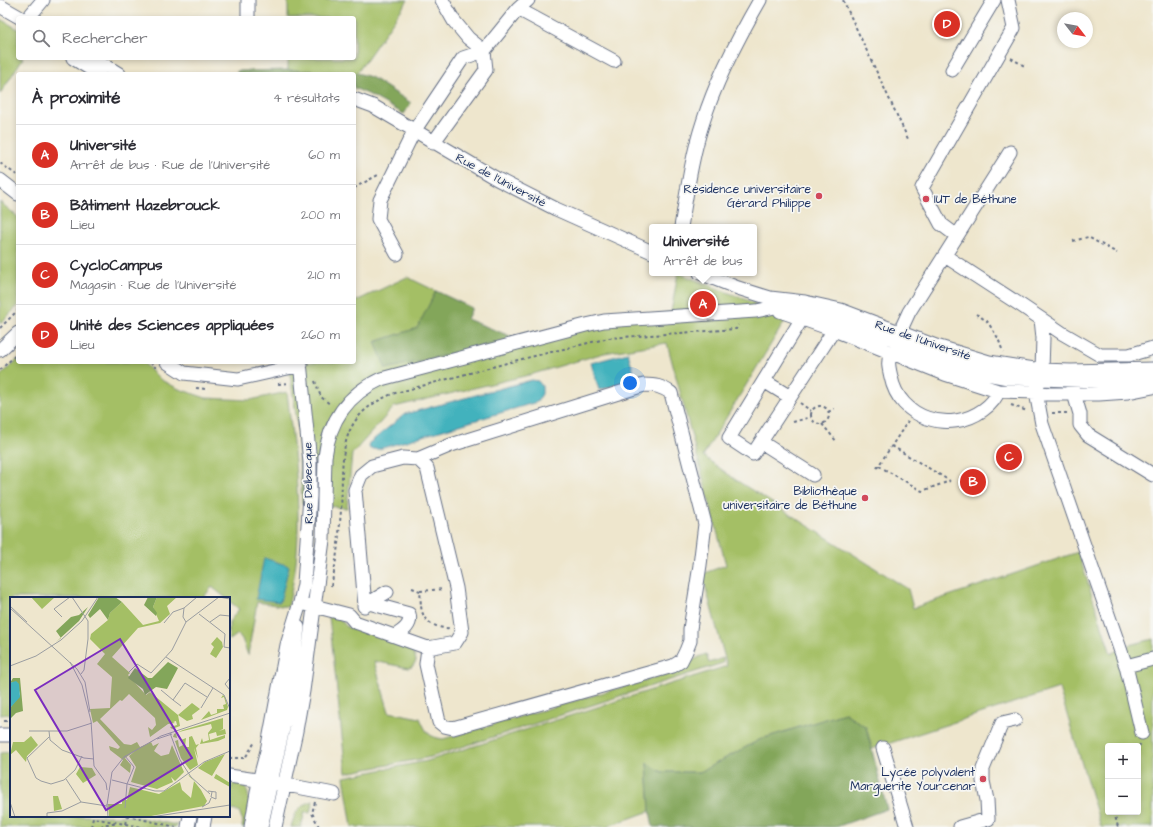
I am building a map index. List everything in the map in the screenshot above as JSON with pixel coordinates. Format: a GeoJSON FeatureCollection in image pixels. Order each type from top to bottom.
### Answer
{"type":"FeatureCollection","features":[{"type":"Feature","properties":{"kind":"street"},"geometry":{"type":"LineString","coordinates":[[30,16],[43,0]]}},
{"type":"Feature","properties":{"kind":"street"},"geometry":{"type":"LineString","coordinates":[[248,0],[248,16]]}},
{"type":"Feature","properties":{"kind":"street"},"geometry":{"type":"LineString","coordinates":[[433,142],[486,70],[484,51],[468,38],[454,21],[442,0]]}},
{"type":"Feature","properties":{"kind":"street"},"geometry":{"type":"LineString","coordinates":[[397,254],[378,219],[380,200],[414,132],[463,58],[484,51],[518,9],[528,0]]}},
{"type":"Feature","properties":{"kind":"street"},"geometry":{"type":"LineString","coordinates":[[682,224],[697,144],[703,122],[739,36],[760,0]]}},
{"type":"Feature","properties":{"kind":"street"},"geometry":{"type":"LineString","coordinates":[[952,70],[994,0]]}},
{"type":"Feature","properties":{"kind":"street"},"geometry":{"type":"LineString","coordinates":[[957,236],[941,224],[922,188],[1014,28],[1008,0]]}},
{"type":"Feature","properties":{"kind":"street"},"geometry":{"type":"LineString","coordinates":[[0,6],[18,16]]}},
{"type":"Feature","properties":{"kind":"street"},"geometry":{"type":"LineString","coordinates":[[518,9],[614,61]]}},
{"type":"Feature","properties":{"kind":"street"},"geometry":{"type":"LineString","coordinates":[[76,60],[96,72]]}},
{"type":"Feature","properties":{"kind":"street"},"geometry":{"type":"LineString","coordinates":[[96,60],[116,72]]}},
{"type":"Feature","properties":{"kind":"street","name":"Rue de l'Université"},"geometry":{"type":"LineString","coordinates":[[356,100],[373,106],[414,132],[497,179],[556,209],[649,251]]}},
{"type":"Feature","properties":{"kind":"street"},"geometry":{"type":"LineString","coordinates":[[900,333],[909,312],[1010,152]]}},
{"type":"Feature","properties":{"kind":"street"},"geometry":{"type":"LineString","coordinates":[[0,180],[16,192]]}},
{"type":"Feature","properties":{"kind":"street"},"geometry":{"type":"LineString","coordinates":[[945,256],[1041,319],[1100,355],[1129,354],[1153,348]]}},
{"type":"Feature","properties":{"kind":"street","name":"Rue de l'Université"},"geometry":{"type":"LineString","coordinates":[[708,276],[738,288],[770,298],[805,302],[841,310],[936,346],[989,362],[1009,364],[1041,374]]}},
{"type":"Feature","properties":{"kind":"street"},"geometry":{"type":"LineString","coordinates":[[738,288],[771,307],[801,320],[834,330],[945,374],[1002,391],[1036,392],[1048,394],[1099,394],[1128,392],[1153,387]]}},
{"type":"Feature","properties":{"kind":"street"},"geometry":{"type":"LineString","coordinates":[[275,827],[302,698],[323,540],[326,444],[330,430],[336,419],[350,400],[362,389],[381,379],[586,324],[611,321],[756,311],[780,306],[801,309],[840,320],[948,362],[1008,378],[1036,392],[1046,414],[1042,424],[1126,666],[1142,733]]}},
{"type":"Feature","properties":{"kind":"street"},"geometry":{"type":"LineString","coordinates":[[1036,392],[1041,374],[1043,338],[1041,319]]}},
{"type":"Feature","properties":{"kind":"street"},"geometry":{"type":"LineString","coordinates":[[801,320],[729,438],[753,454],[834,330]]}},
{"type":"Feature","properties":{"kind":"street"},"geometry":{"type":"LineString","coordinates":[[0,350],[16,335]]}},
{"type":"Feature","properties":{"kind":"street"},"geometry":{"type":"LineString","coordinates":[[891,353],[888,360],[893,387],[902,401],[914,412],[928,419],[944,422],[961,421],[976,415],[989,406],[1002,391]]}},
{"type":"Feature","properties":{"kind":"street"},"geometry":{"type":"LineString","coordinates":[[170,364],[184,373],[238,379],[300,364]]}},
{"type":"Feature","properties":{"kind":"street","name":"Rue Delbecque"},"geometry":{"type":"LineString","coordinates":[[251,827],[265,781],[281,741],[290,697],[305,571],[310,496],[310,462],[300,364]]}},
{"type":"Feature","properties":{"kind":"street"},"geometry":{"type":"LineString","coordinates":[[1008,378],[1041,374],[1070,375],[1153,369]]}},
{"type":"Feature","properties":{"kind":"street"},"geometry":{"type":"LineString","coordinates":[[1070,375],[1098,381],[1153,378]]}},
{"type":"Feature","properties":{"kind":"street"},"geometry":{"type":"LineString","coordinates":[[1070,375],[1080,414],[1080,425],[1088,435],[1153,475]]}},
{"type":"Feature","properties":{"kind":"street"},"geometry":{"type":"LineString","coordinates":[[764,381],[790,397]]}},
{"type":"Feature","properties":{"kind":"street"},"geometry":{"type":"LineString","coordinates":[[367,604],[355,490],[361,475],[372,466],[403,458],[418,459],[451,445],[644,385],[664,387],[671,393],[705,524],[690,629],[690,641],[681,661],[673,666],[453,728],[444,726],[439,722],[426,664],[428,648]]}},
{"type":"Feature","properties":{"kind":"street"},"geometry":{"type":"LineString","coordinates":[[761,442],[813,476]]}},
{"type":"Feature","properties":{"kind":"street"},"geometry":{"type":"LineString","coordinates":[[300,604],[349,615],[355,622],[428,648],[455,642],[462,632],[456,588],[427,468],[418,459]]}},
{"type":"Feature","properties":{"kind":"street"},"geometry":{"type":"LineString","coordinates":[[349,615],[387,592]]}},
{"type":"Feature","properties":{"kind":"street"},"geometry":{"type":"LineString","coordinates":[[367,604],[409,614],[410,622],[406,629],[395,636]]}},
{"type":"Feature","properties":{"kind":"street"},"geometry":{"type":"LineString","coordinates":[[1126,666],[1153,659]]}},
{"type":"Feature","properties":{"kind":"street"},"geometry":{"type":"LineString","coordinates":[[960,827],[989,823],[987,800],[983,781],[983,769],[1002,723],[1015,720]]}},
{"type":"Feature","properties":{"kind":"street"},"geometry":{"type":"LineString","coordinates":[[0,735],[10,734]]}},
{"type":"Feature","properties":{"kind":"street"},"geometry":{"type":"LineString","coordinates":[[883,748],[907,827]]}},
{"type":"Feature","properties":{"kind":"street"},"geometry":{"type":"LineString","coordinates":[[230,776],[334,794]]}},
{"type":"Feature","properties":{"kind":"street","name":"Rue Delbecque"},"geometry":{"type":"LineString","coordinates":[[261,827],[265,781]]}},
{"type":"Feature","properties":{"kind":"street"},"geometry":{"type":"LineString","coordinates":[[188,827],[190,817]]}},
{"type":"Feature","properties":{"kind":"street"},"geometry":{"type":"LineString","coordinates":[[203,827],[205,817]]}},
{"type":"Feature","properties":{"kind":"path"},"geometry":{"type":"LineString","coordinates":[[843,0],[909,141]]}},
{"type":"Feature","properties":{"kind":"path"},"geometry":{"type":"LineString","coordinates":[[0,163],[16,175]]}},
{"type":"Feature","properties":{"kind":"path"},"geometry":{"type":"LineString","coordinates":[[356,187],[379,175]]}},
{"type":"Feature","properties":{"kind":"path"},"geometry":{"type":"LineString","coordinates":[[1073,241],[1088,237],[1118,253]]}},
{"type":"Feature","properties":{"kind":"path"},"geometry":{"type":"LineString","coordinates":[[0,328],[16,312]]}},
{"type":"Feature","properties":{"kind":"path"},"geometry":{"type":"LineString","coordinates":[[976,314],[987,321],[998,338],[1002,351],[1010,358],[1009,364]]}},
{"type":"Feature","properties":{"kind":"path"},"geometry":{"type":"LineString","coordinates":[[331,586],[337,564],[341,510],[342,457],[344,444],[351,428],[359,416],[380,399],[392,394],[483,369],[609,338],[736,329],[738,327],[737,321]]}},
{"type":"Feature","properties":{"kind":"path"},"geometry":{"type":"LineString","coordinates":[[0,370],[16,355]]}},
{"type":"Feature","properties":{"kind":"path"},"geometry":{"type":"LineString","coordinates":[[1002,391],[1008,404],[1046,414]]}},
{"type":"Feature","properties":{"kind":"path"},"geometry":{"type":"LineString","coordinates":[[818,406],[824,407],[828,412],[828,418],[822,424],[816,424],[811,417],[813,409],[818,406]]}},
{"type":"Feature","properties":{"kind":"path"},"geometry":{"type":"LineString","coordinates":[[828,412],[834,409]]}},
{"type":"Feature","properties":{"kind":"path"},"geometry":{"type":"LineString","coordinates":[[892,446],[950,481],[922,492],[878,467],[914,412]]}},
{"type":"Feature","properties":{"kind":"path"},"geometry":{"type":"LineString","coordinates":[[793,422],[811,417]]}},
{"type":"Feature","properties":{"kind":"path"},"geometry":{"type":"LineString","coordinates":[[822,424],[837,442]]}},
{"type":"Feature","properties":{"kind":"path"},"geometry":{"type":"LineString","coordinates":[[412,588],[420,591],[456,588]]}},
{"type":"Feature","properties":{"kind":"path"},"geometry":{"type":"LineString","coordinates":[[420,591],[423,614],[428,622],[444,629],[461,627]]}},
{"type":"Feature","properties":{"kind":"path"},"geometry":{"type":"LineString","coordinates":[[230,758],[245,758],[256,740]]}},
{"type":"Feature","properties":{"kind":"path"},"geometry":{"type":"LineString","coordinates":[[318,791],[312,813],[319,827]]}},
{"type":"Feature","properties":{"kind":"path"},"geometry":{"type":"LineString","coordinates":[[1115,815],[1118,827]]}},
{"type":"Feature","properties":{"kind":"path"},"geometry":{"type":"LineString","coordinates":[[125,824],[127,817]]}},
{"type":"Feature","properties":{"kind":"path"},"geometry":{"type":"LineString","coordinates":[[131,817],[176,827]]}},
{"type":"Feature","properties":{"kind":"path"},"geometry":{"type":"LineString","coordinates":[[91,827],[93,818],[141,827]]}},
{"type":"Feature","properties":{"kind":"path"},"geometry":{"type":"LineString","coordinates":[[101,827],[104,824],[125,824],[128,827]]}},
{"type":"Feature","properties":{"kind":"green space"},"geometry":{"type":"Polygon","coordinates":[[[288,0],[408,0],[357,73],[288,70],[288,60],[356,60],[356,16],[288,16],[288,0]]]}},
{"type":"Feature","properties":{"kind":"green space"},"geometry":{"type":"Polygon","coordinates":[[[0,19],[16,28],[16,60],[22,60],[0,94],[0,19]]]}},
{"type":"Feature","properties":{"kind":"green space"},"geometry":{"type":"Polygon","coordinates":[[[288,70],[334,72],[237,72],[288,70]]]}},
{"type":"Feature","properties":{"kind":"green space"},"geometry":{"type":"Polygon","coordinates":[[[356,73],[371,77],[411,103],[404,114],[356,89],[356,73]]]}},
{"type":"Feature","properties":{"kind":"green space"},"geometry":{"type":"Polygon","coordinates":[[[0,202],[16,215],[16,308],[0,324],[0,202]]]}},
{"type":"Feature","properties":{"kind":"green space"},"geometry":{"type":"Polygon","coordinates":[[[677,276],[686,276],[788,316],[703,456],[736,480],[908,589],[913,608],[1078,552],[1111,654],[1126,646],[1153,639],[1153,827],[1101,827],[1059,688],[872,749],[866,727],[845,713],[761,739],[700,772],[662,772],[647,763],[650,811],[606,827],[352,827],[344,777],[427,761],[727,666],[702,574],[726,565],[667,343],[604,353],[533,374],[394,407],[352,454],[347,508],[302,504],[297,421],[288,364],[356,364],[356,301],[407,277],[436,291],[418,328],[375,342],[421,361],[515,338],[671,312],[677,276]]]}},
{"type":"Feature","properties":{"kind":"green space"},"geometry":{"type":"Polygon","coordinates":[[[436,291],[472,308],[467,319],[515,338],[386,369],[375,342],[417,328],[436,291]]]}},
{"type":"Feature","properties":{"kind":"green space"},"geometry":{"type":"Polygon","coordinates":[[[16,361],[16,364],[145,364],[161,380],[179,389],[206,398],[250,400],[287,392],[295,460],[298,512],[298,539],[295,568],[288,607],[257,602],[248,655],[242,639],[238,634],[230,640],[230,621],[239,609],[230,602],[230,597],[225,597],[212,587],[204,597],[10,597],[10,714],[0,715],[0,376],[16,361]]]}},
{"type":"Feature","properties":{"kind":"green space"},"geometry":{"type":"Polygon","coordinates":[[[329,617],[340,619],[347,627],[404,645],[412,652],[416,661],[412,667],[408,668],[374,661],[389,712],[420,718],[428,733],[434,737],[443,739],[674,672],[706,654],[709,663],[723,658],[723,663],[431,757],[346,773],[329,617]]]}},
{"type":"Feature","properties":{"kind":"green space"},"geometry":{"type":"Polygon","coordinates":[[[845,713],[866,727],[887,809],[836,827],[653,827],[650,811],[647,763],[662,772],[700,772],[761,739],[845,713]]]}},
{"type":"Feature","properties":{"kind":"green space"},"geometry":{"type":"Polygon","coordinates":[[[10,752],[10,817],[137,817],[177,825],[176,827],[0,827],[0,753],[10,752]]]}},
{"type":"Feature","properties":{"kind":"green space"},"geometry":{"type":"Polygon","coordinates":[[[233,783],[244,785],[247,790],[249,806],[245,827],[242,827],[243,822],[239,811],[230,810],[231,789],[233,783]]]}},
{"type":"Feature","properties":{"kind":"green space"},"geometry":{"type":"Polygon","coordinates":[[[313,801],[310,813],[305,812],[301,827],[291,827],[298,810],[304,805],[313,801]]]}},
{"type":"Feature","properties":{"kind":"water"},"geometry":{"type":"Polygon","coordinates":[[[628,353],[636,380],[599,390],[591,363],[628,353]]]}},
{"type":"Feature","properties":{"kind":"water"},"geometry":{"type":"Polygon","coordinates":[[[532,380],[538,381],[542,386],[542,394],[537,402],[379,449],[370,449],[368,444],[405,414],[532,380]]]}},
{"type":"Feature","properties":{"kind":"water"},"geometry":{"type":"Polygon","coordinates":[[[264,558],[289,566],[280,602],[256,599],[264,558]]]}},
{"type":"Feature","properties":{"kind":"place","name":"Unité des Sciences appliquées"},"geometry":{"type":"Point","coordinates":[947,24]}},
{"type":"Feature","properties":{"kind":"place","name":"Résidence universitaire Gérard Philippe"},"geometry":{"type":"Point","coordinates":[819,196]}},
{"type":"Feature","properties":{"kind":"place","name":"IUT de Béthune"},"geometry":{"type":"Point","coordinates":[926,199]}},
{"type":"Feature","properties":{"kind":"place","name":"Université"},"geometry":{"type":"Point","coordinates":[703,304]}},
{"type":"Feature","properties":{"kind":"place","name":"CycloCampus"},"geometry":{"type":"Point","coordinates":[1009,457]}},
{"type":"Feature","properties":{"kind":"place","name":"Bâtiment Hazebrouck"},"geometry":{"type":"Point","coordinates":[973,482]}},
{"type":"Feature","properties":{"kind":"place","name":"Bibliothèque universitaire de Béthune"},"geometry":{"type":"Point","coordinates":[865,498]}},
{"type":"Feature","properties":{"kind":"place","name":"Lycée polyvalent Marguerite Yourcenar"},"geometry":{"type":"Point","coordinates":[983,779]}}]}
